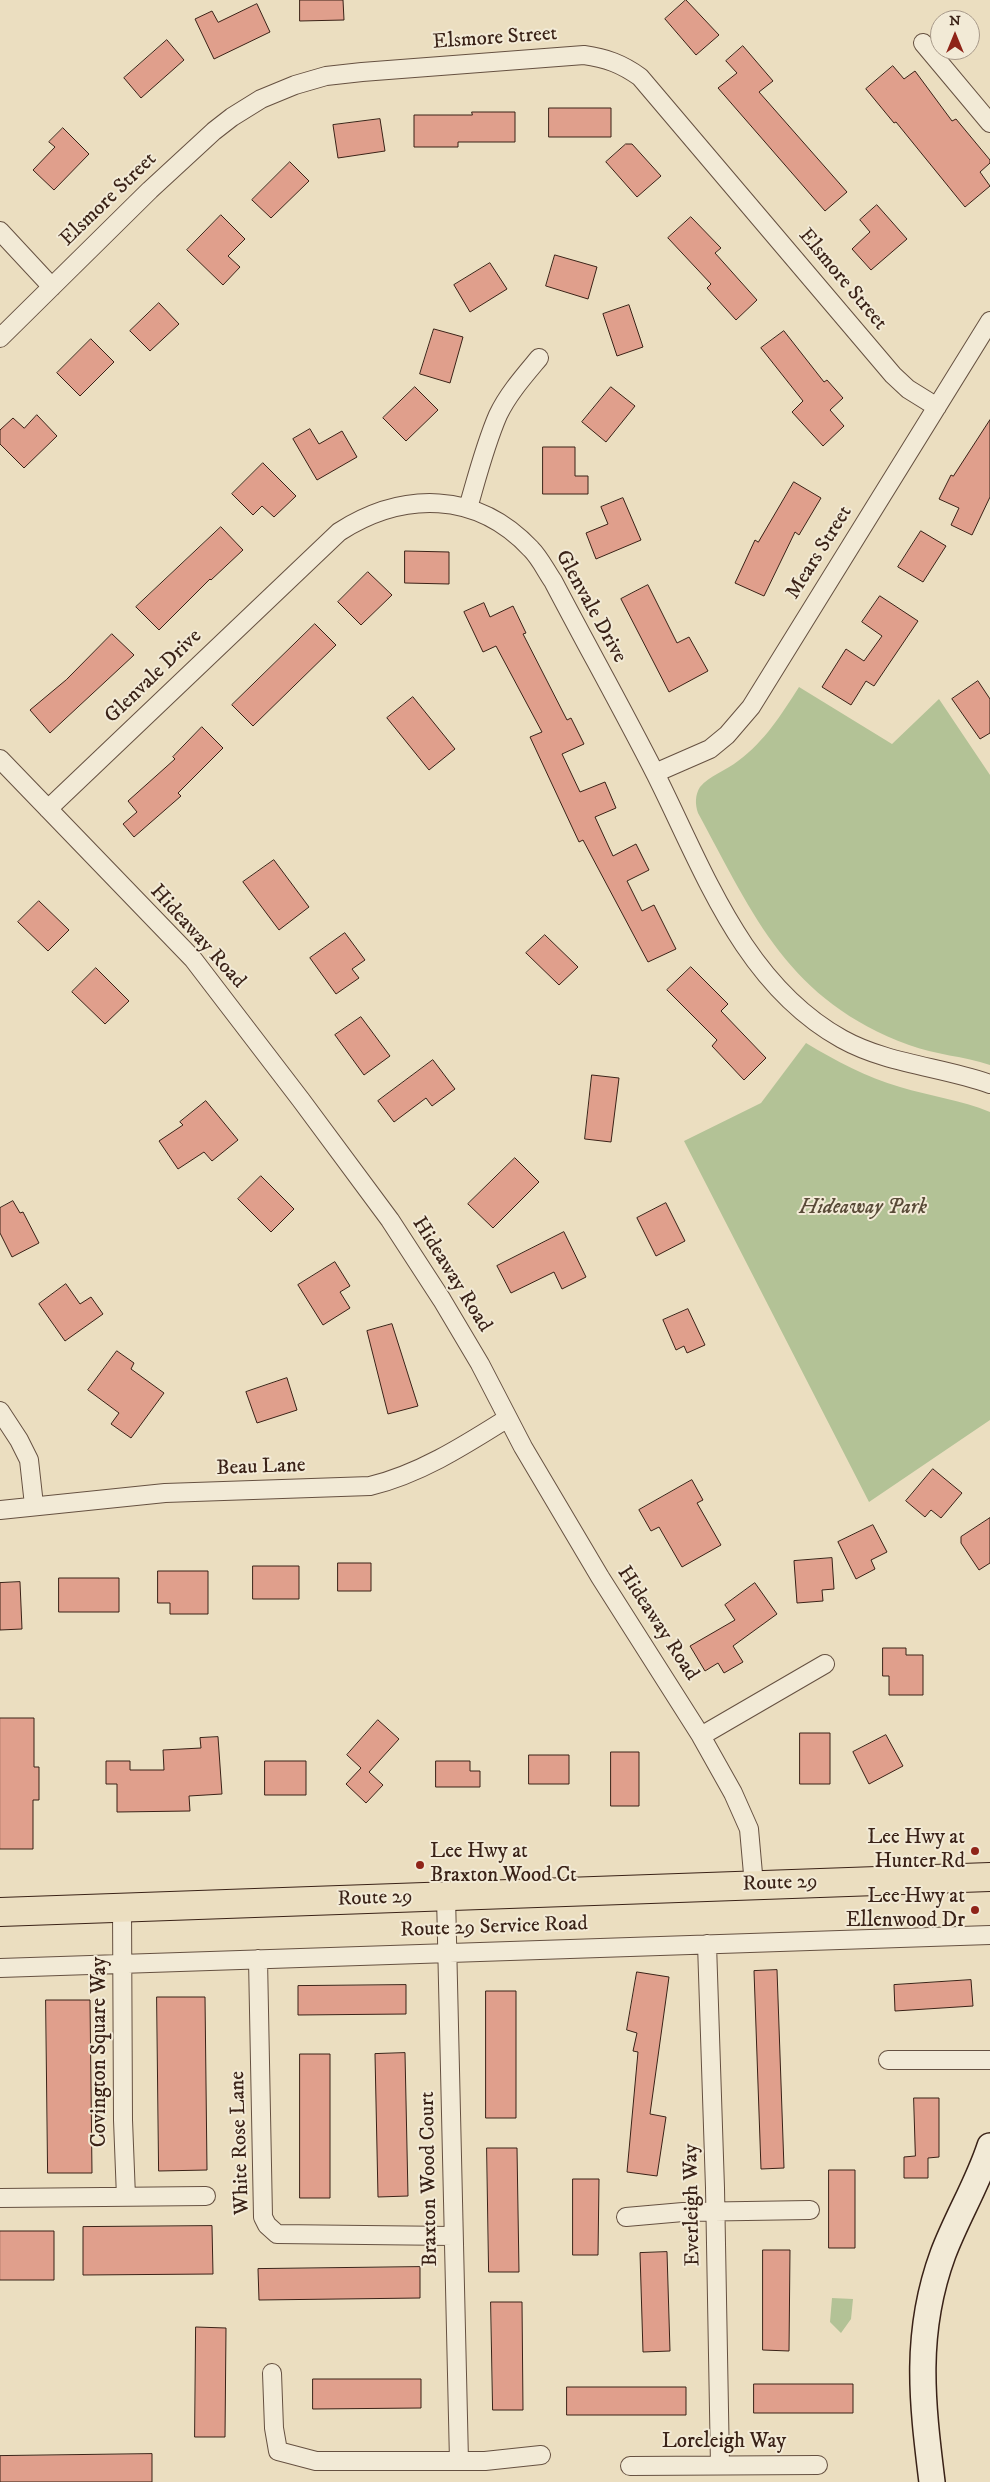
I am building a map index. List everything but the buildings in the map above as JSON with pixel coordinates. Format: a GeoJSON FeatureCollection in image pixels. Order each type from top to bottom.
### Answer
{"type":"FeatureCollection","features":[{"type":"Feature","properties":{"kind":"main road","name":"Route 29"},"geometry":{"type":"LineString","coordinates":[[0,1912],[990,1877]]}},
{"type":"Feature","properties":{"kind":"street"},"geometry":{"type":"LineString","coordinates":[[923,43],[990,123]]}},
{"type":"Feature","properties":{"kind":"street","name":"Elsmore Street"},"geometry":{"type":"LineString","coordinates":[[0,338],[214,131],[261,100],[295,85],[326,76],[584,55],[604,58],[625,66],[640,77],[893,375],[908,389],[937,407]]}},
{"type":"Feature","properties":{"kind":"street"},"geometry":{"type":"LineString","coordinates":[[0,231],[52,286]]}},
{"type":"Feature","properties":{"kind":"street","name":"Mears Street"},"geometry":{"type":"LineString","coordinates":[[655,774],[710,750],[727,735],[751,707],[990,321]]}},
{"type":"Feature","properties":{"kind":"street"},"geometry":{"type":"LineString","coordinates":[[468,508],[485,448],[499,414],[516,386],[539,358]]}},
{"type":"Feature","properties":{"kind":"street","name":"Glenvale Drive"},"geometry":{"type":"LineString","coordinates":[[48,809],[339,532],[368,515],[411,503],[442,503],[468,508],[497,521],[516,534],[533,551],[553,581],[655,774],[714,891],[749,954],[771,982],[796,1007],[824,1028],[860,1047],[990,1084]]}},
{"type":"Feature","properties":{"kind":"street","name":"Hideaway Road"},"geometry":{"type":"LineString","coordinates":[[0,759],[193,959],[390,1220],[442,1300],[480,1364],[508,1418],[600,1578],[701,1736],[733,1793],[749,1829],[754,1885]]}},
{"type":"Feature","properties":{"kind":"street"},"geometry":{"type":"LineString","coordinates":[[0,1411],[19,1440],[29,1460],[34,1504]]}},
{"type":"Feature","properties":{"kind":"street","name":"Beau Lane"},"geometry":{"type":"LineString","coordinates":[[0,1510],[34,1504],[165,1493],[370,1486],[418,1470],[508,1418]]}},
{"type":"Feature","properties":{"kind":"street"},"geometry":{"type":"LineString","coordinates":[[701,1736],[825,1664]]}},
{"type":"Feature","properties":{"kind":"street","name":"Braxton Wood Court"},"geometry":{"type":"LineString","coordinates":[[446,1896],[459,2461]]}},
{"type":"Feature","properties":{"kind":"street","name":"Covington Square Way"},"geometry":{"type":"LineString","coordinates":[[122,1907],[124,1964],[123,2120],[126,2197]]}},
{"type":"Feature","properties":{"kind":"street","name":"Route 29 Service Road"},"geometry":{"type":"LineString","coordinates":[[0,1968],[990,1935]]}},
{"type":"Feature","properties":{"kind":"street","name":"Everleigh Way"},"geometry":{"type":"LineString","coordinates":[[707,1944],[716,2212],[720,2465]]}},
{"type":"Feature","properties":{"kind":"street","name":"White Rose Lane"},"geometry":{"type":"LineString","coordinates":[[258,1959],[263,2217],[267,2225],[277,2234],[453,2236]]}},
{"type":"Feature","properties":{"kind":"street"},"geometry":{"type":"LineString","coordinates":[[888,2060],[990,2060]]}},
{"type":"Feature","properties":{"kind":"street"},"geometry":{"type":"LineString","coordinates":[[932,2482],[922,2406],[924,2334],[931,2293],[943,2254],[990,2146]]}},
{"type":"Feature","properties":{"kind":"street"},"geometry":{"type":"LineString","coordinates":[[0,2198],[206,2196]]}},
{"type":"Feature","properties":{"kind":"street"},"geometry":{"type":"LineString","coordinates":[[626,2217],[716,2212],[810,2210]]}},
{"type":"Feature","properties":{"kind":"street"},"geometry":{"type":"LineString","coordinates":[[272,2373],[274,2428],[278,2452],[316,2461],[485,2461],[541,2455]]}},
{"type":"Feature","properties":{"kind":"street","name":"Loreleigh Way"},"geometry":{"type":"LineString","coordinates":[[630,2466],[818,2465]]}},
{"type":"Feature","properties":{"kind":"green space"},"geometry":{"type":"Polygon","coordinates":[[[799,687],[892,744],[939,699],[990,775],[990,1065],[909,1045],[868,1026],[833,1005],[804,980],[779,951],[758,921],[698,813],[696,800],[700,787],[738,761],[756,745],[779,717],[799,687]]]}},
{"type":"Feature","properties":{"kind":"green space","name":"Hideaway Park"},"geometry":{"type":"Polygon","coordinates":[[[806,1043],[840,1062],[875,1078],[900,1087],[968,1104],[990,1112],[990,1420],[869,1502],[684,1141],[761,1103],[806,1043]]]}},
{"type":"Feature","properties":{"kind":"green space"},"geometry":{"type":"Polygon","coordinates":[[[832,2298],[853,2299],[851,2319],[841,2333],[830,2322],[832,2298]]]}},
{"type":"Feature","properties":{"kind":"place","name":"Lee Hwy at Hunter Rd"},"geometry":{"type":"Point","coordinates":[975,1851]}},
{"type":"Feature","properties":{"kind":"place","name":"Lee Hwy at Braxton Wood Ct"},"geometry":{"type":"Point","coordinates":[420,1865]}},
{"type":"Feature","properties":{"kind":"place","name":"Lee Hwy at Ellenwood Dr"},"geometry":{"type":"Point","coordinates":[975,1910]}}]}
